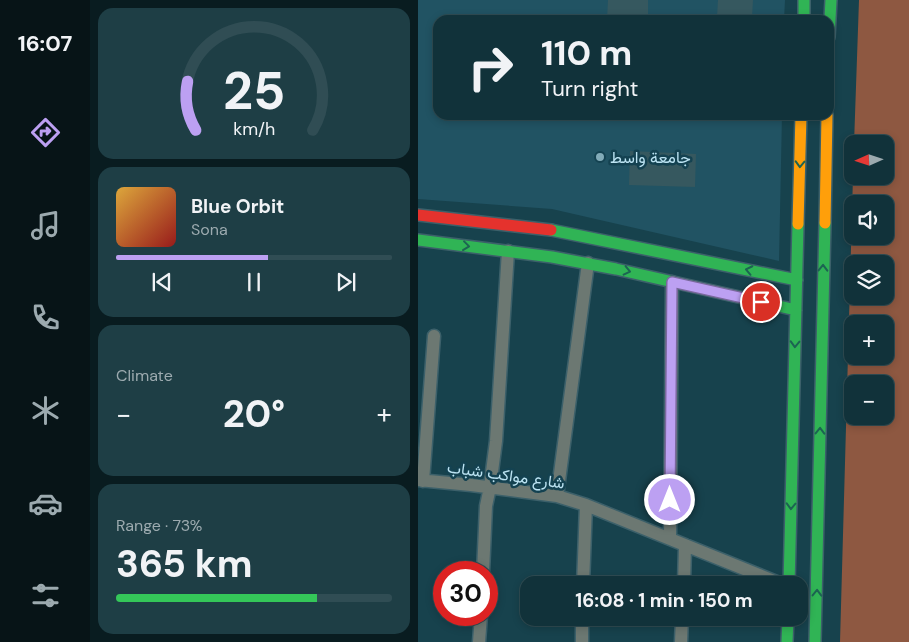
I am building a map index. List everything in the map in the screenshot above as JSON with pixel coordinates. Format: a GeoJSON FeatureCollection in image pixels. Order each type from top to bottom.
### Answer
{"type":"FeatureCollection","features":[{"type":"Feature","properties":{"kind":"street"},"geometry":{"type":"LineString","coordinates":[[804,0],[804,15]]}},
{"type":"Feature","properties":{"kind":"street"},"geometry":{"type":"LineString","coordinates":[[830,0],[830,15]]}},
{"type":"Feature","properties":{"kind":"street"},"geometry":{"type":"LineString","coordinates":[[789,576],[801,120]]}},
{"type":"Feature","properties":{"kind":"street"},"geometry":{"type":"LineString","coordinates":[[815,642],[826,120]]}},
{"type":"Feature","properties":{"kind":"street"},"geometry":{"type":"LineString","coordinates":[[418,215],[551,230],[797,280]]}},
{"type":"Feature","properties":{"kind":"street"},"geometry":{"type":"LineString","coordinates":[[418,240],[588,263],[796,310]]}},
{"type":"Feature","properties":{"kind":"street"},"geometry":{"type":"LineString","coordinates":[[483,561],[486,506],[496,441],[508,251]]}},
{"type":"Feature","properties":{"kind":"street"},"geometry":{"type":"LineString","coordinates":[[557,496],[588,263]]}},
{"type":"Feature","properties":{"kind":"street"},"geometry":{"type":"LineString","coordinates":[[670,539],[672,282]]}},
{"type":"Feature","properties":{"kind":"street"},"geometry":{"type":"LineString","coordinates":[[421,480],[434,336]]}},
{"type":"Feature","properties":{"kind":"street","name":"شارع مواكب شباب"},"geometry":{"type":"LineString","coordinates":[[421,480],[557,496],[586,505],[762,576]]}},
{"type":"Feature","properties":{"kind":"street"},"geometry":{"type":"LineString","coordinates":[[583,576],[586,505]]}},
{"type":"Feature","properties":{"kind":"street"},"geometry":{"type":"LineString","coordinates":[[684,576],[685,545]]}},
{"type":"Feature","properties":{"kind":"street"},"geometry":{"type":"LineString","coordinates":[[479,642],[480,626]]}},
{"type":"Feature","properties":{"kind":"street"},"geometry":{"type":"LineString","coordinates":[[582,626],[582,642]]}},
{"type":"Feature","properties":{"kind":"street"},"geometry":{"type":"LineString","coordinates":[[682,626],[682,642]]}},
{"type":"Feature","properties":{"kind":"street"},"geometry":{"type":"LineString","coordinates":[[787,642],[788,626]]}},
{"type":"Feature","properties":{"kind":"shaded area","name":"جامعة واسط"},"geometry":{"type":"Polygon","coordinates":[[[418,0],[785,0],[784,15],[433,15],[433,120],[782,120],[779,261],[552,209],[418,199],[418,0]]]}},
{"type":"Feature","properties":{"kind":"shaded area"},"geometry":{"type":"Polygon","coordinates":[[[859,0],[909,0],[909,642],[840,642],[846,425],[894,425],[894,375],[847,375],[848,365],[894,365],[894,315],[849,315],[849,305],[894,305],[894,255],[851,255],[851,245],[894,245],[894,195],[852,195],[853,185],[894,185],[894,135],[854,135],[859,0]]]}},
{"type":"Feature","properties":{"kind":"building"},"geometry":{"type":"Polygon","coordinates":[[[608,0],[648,0],[648,15],[607,15],[608,0]]]}},
{"type":"Feature","properties":{"kind":"building"},"geometry":{"type":"Polygon","coordinates":[[[718,0],[753,0],[752,15],[717,15],[718,0]]]}},
{"type":"Feature","properties":{"kind":"building"},"geometry":{"type":"Polygon","coordinates":[[[630,151],[696,154],[695,187],[629,185],[630,151]]]}},
{"type":"Feature","properties":{"kind":"traffic: fast"},"geometry":{"type":"LineString","coordinates":[[804,0],[804,15]]}},
{"type":"Feature","properties":{"kind":"traffic: fast"},"geometry":{"type":"LineString","coordinates":[[830,15],[831,0]]}},
{"type":"Feature","properties":{"kind":"traffic: fast"},"geometry":{"type":"LineString","coordinates":[[815,642],[825,223]]}},
{"type":"Feature","properties":{"kind":"traffic: fast"},"geometry":{"type":"LineString","coordinates":[[789,576],[798,224]]}},
{"type":"Feature","properties":{"kind":"traffic: fast"},"geometry":{"type":"LineString","coordinates":[[551,230],[797,280]]}},
{"type":"Feature","properties":{"kind":"traffic: fast"},"geometry":{"type":"LineString","coordinates":[[418,240],[552,257],[616,269],[796,310]]}},
{"type":"Feature","properties":{"kind":"traffic: fast"},"geometry":{"type":"LineString","coordinates":[[787,642],[788,626]]}},
{"type":"Feature","properties":{"kind":"traffic: slow"},"geometry":{"type":"LineString","coordinates":[[798,224],[801,120]]}},
{"type":"Feature","properties":{"kind":"traffic: slow"},"geometry":{"type":"LineString","coordinates":[[825,223],[827,120]]}},
{"type":"Feature","properties":{"kind":"traffic: jam"},"geometry":{"type":"LineString","coordinates":[[418,215],[551,230]]}},
{"type":"Feature","properties":{"kind":"place","name":"جامعة واسط"},"geometry":{"type":"Point","coordinates":[600,157]}},
{"type":"Feature","properties":{"kind":"route"},"geometry":{"type":"LineString","coordinates":[[670,500],[672,282],[761,302]]}}]}
